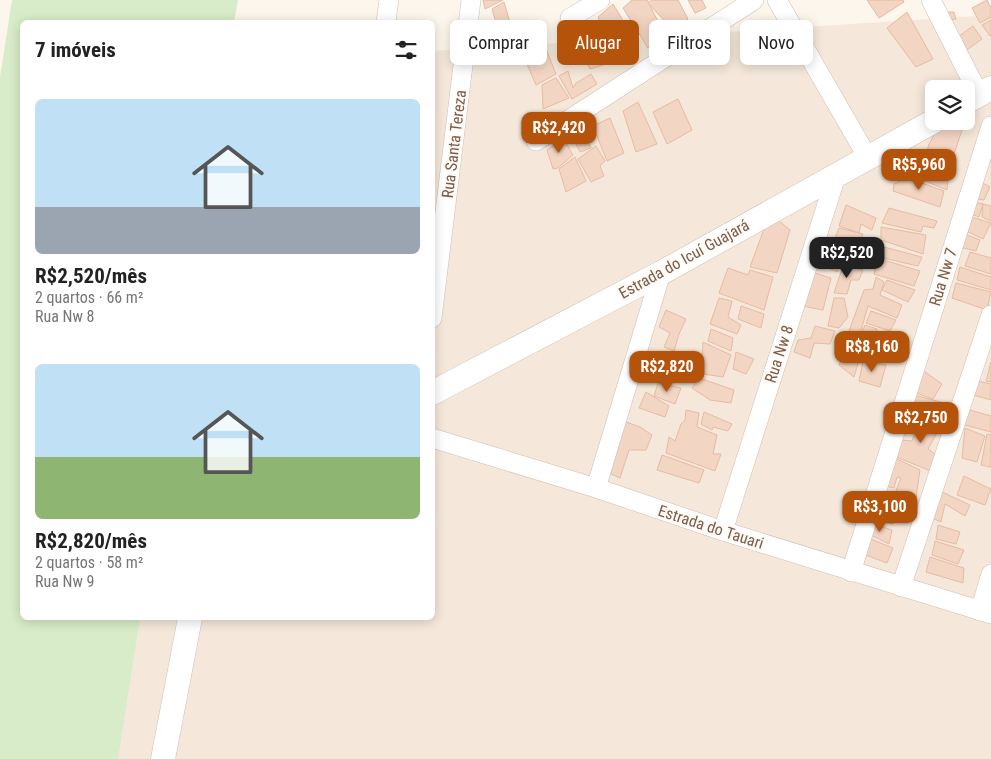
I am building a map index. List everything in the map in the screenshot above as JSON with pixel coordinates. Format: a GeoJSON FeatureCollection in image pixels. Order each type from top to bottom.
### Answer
{"type":"FeatureCollection","features":[{"type":"Feature","properties":{"kind":"street"},"geometry":{"type":"LineString","coordinates":[[386,20],[389,0]]}},
{"type":"Feature","properties":{"kind":"street","name":"Rua Santa Tereza"},"geometry":{"type":"LineString","coordinates":[[435,294],[472,0]]}},
{"type":"Feature","properties":{"kind":"street"},"geometry":{"type":"LineString","coordinates":[[570,18],[600,0]]}},
{"type":"Feature","properties":{"kind":"street"},"geometry":{"type":"LineString","coordinates":[[536,141],[754,0]]}},
{"type":"Feature","properties":{"kind":"street"},"geometry":{"type":"LineString","coordinates":[[777,0],[868,158]]}},
{"type":"Feature","properties":{"kind":"street"},"geometry":{"type":"LineString","coordinates":[[934,1],[979,95]]}},
{"type":"Feature","properties":{"kind":"street","name":"Estrada do Icuí Guajará"},"geometry":{"type":"LineString","coordinates":[[435,391],[661,274],[925,126]]}},
{"type":"Feature","properties":{"kind":"street","name":"Rua Nw 7"},"geometry":{"type":"LineString","coordinates":[[851,572],[991,126]]}},
{"type":"Feature","properties":{"kind":"street","name":"Rua Nw 8"},"geometry":{"type":"LineString","coordinates":[[722,531],[836,176]]}},
{"type":"Feature","properties":{"kind":"street"},"geometry":{"type":"LineString","coordinates":[[596,488],[661,274]]}},
{"type":"Feature","properties":{"kind":"street"},"geometry":{"type":"LineString","coordinates":[[901,587],[991,315]]}},
{"type":"Feature","properties":{"kind":"street","name":"Estrada do Tauari"},"geometry":{"type":"LineString","coordinates":[[435,439],[596,488],[722,531],[985,613]]}},
{"type":"Feature","properties":{"kind":"street"},"geometry":{"type":"LineString","coordinates":[[985,613],[991,574]]}},
{"type":"Feature","properties":{"kind":"street"},"geometry":{"type":"LineString","coordinates":[[162,759],[190,620]]}},
{"type":"Feature","properties":{"kind":"shaded area"},"geometry":{"type":"Polygon","coordinates":[[[991,15],[991,759],[0,759],[22,620],[435,620],[435,51],[450,50],[450,65],[547,65],[547,44],[557,43],[557,65],[639,65],[639,38],[649,37],[649,65],[730,65],[730,32],[740,31],[740,65],[813,65],[813,26],[991,15]]]}},
{"type":"Feature","properties":{"kind":"green space"},"geometry":{"type":"Polygon","coordinates":[[[12,0],[238,0],[234,20],[20,20],[20,620],[140,620],[118,759],[0,759],[0,77],[12,0]]]}},
{"type":"Feature","properties":{"kind":"building"},"geometry":{"type":"Polygon","coordinates":[[[483,0],[503,0],[485,9],[483,0]]]}},
{"type":"Feature","properties":{"kind":"building"},"geometry":{"type":"Polygon","coordinates":[[[632,0],[647,0],[657,20],[649,20],[648,48],[639,34],[639,20],[630,20],[623,8],[632,0]]]}},
{"type":"Feature","properties":{"kind":"building"},"geometry":{"type":"Polygon","coordinates":[[[652,0],[678,0],[688,19],[664,20],[648,3],[652,0]]]}},
{"type":"Feature","properties":{"kind":"building"},"geometry":{"type":"Polygon","coordinates":[[[688,0],[702,0],[706,8],[695,13],[688,0]]]}},
{"type":"Feature","properties":{"kind":"building"},"geometry":{"type":"Polygon","coordinates":[[[867,0],[903,0],[904,2],[879,18],[867,0]]]}},
{"type":"Feature","properties":{"kind":"building"},"geometry":{"type":"Polygon","coordinates":[[[987,0],[991,8],[991,17],[980,23],[972,8],[987,0]]]}},
{"type":"Feature","properties":{"kind":"building"},"geometry":{"type":"Polygon","coordinates":[[[504,2],[509,20],[495,20],[492,9],[504,2]]]}},
{"type":"Feature","properties":{"kind":"building"},"geometry":{"type":"Polygon","coordinates":[[[613,4],[623,20],[599,20],[598,17],[613,4]]]}},
{"type":"Feature","properties":{"kind":"building"},"geometry":{"type":"Polygon","coordinates":[[[907,12],[933,59],[916,67],[887,28],[907,12]]]}},
{"type":"Feature","properties":{"kind":"building"},"geometry":{"type":"Polygon","coordinates":[[[948,12],[954,12],[956,19],[948,20],[948,12]]]}},
{"type":"Feature","properties":{"kind":"building"},"geometry":{"type":"Polygon","coordinates":[[[991,20],[991,36],[990,36],[982,25],[991,20]]]}},
{"type":"Feature","properties":{"kind":"building"},"geometry":{"type":"Polygon","coordinates":[[[973,26],[982,39],[964,52],[955,39],[973,26]]]}},
{"type":"Feature","properties":{"kind":"building"},"geometry":{"type":"Polygon","coordinates":[[[547,52],[556,74],[536,85],[527,65],[547,65],[547,52]]]}},
{"type":"Feature","properties":{"kind":"building"},"geometry":{"type":"Polygon","coordinates":[[[588,65],[603,65],[590,69],[588,65]]]}},
{"type":"Feature","properties":{"kind":"building"},"geometry":{"type":"Polygon","coordinates":[[[568,71],[573,88],[576,83],[591,74],[597,84],[572,99],[559,76],[568,71]]]}},
{"type":"Feature","properties":{"kind":"building"},"geometry":{"type":"Polygon","coordinates":[[[556,78],[569,98],[543,109],[542,85],[556,78]]]}},
{"type":"Feature","properties":{"kind":"building"},"geometry":{"type":"Polygon","coordinates":[[[678,99],[692,130],[667,144],[653,112],[678,99]]]}},
{"type":"Feature","properties":{"kind":"building"},"geometry":{"type":"Polygon","coordinates":[[[638,102],[657,144],[636,152],[623,111],[638,102]]]}},
{"type":"Feature","properties":{"kind":"building"},"geometry":{"type":"Polygon","coordinates":[[[610,118],[624,153],[607,161],[593,126],[610,118]]]}},
{"type":"Feature","properties":{"kind":"building"},"geometry":{"type":"Polygon","coordinates":[[[937,130],[962,130],[952,160],[926,155],[929,144],[937,130]]]}},
{"type":"Feature","properties":{"kind":"building"},"geometry":{"type":"Polygon","coordinates":[[[583,131],[591,148],[580,152],[573,138],[583,131]]]}},
{"type":"Feature","properties":{"kind":"building"},"geometry":{"type":"Polygon","coordinates":[[[564,140],[573,155],[558,168],[553,169],[547,150],[564,140]]]}},
{"type":"Feature","properties":{"kind":"building"},"geometry":{"type":"Polygon","coordinates":[[[596,146],[605,161],[600,166],[604,176],[591,182],[578,159],[596,146]]]}},
{"type":"Feature","properties":{"kind":"building"},"geometry":{"type":"Polygon","coordinates":[[[575,157],[586,181],[566,192],[559,169],[575,157]]]}},
{"type":"Feature","properties":{"kind":"building"},"geometry":{"type":"Polygon","coordinates":[[[913,158],[928,169],[948,178],[947,190],[908,174],[913,158]]]}},
{"type":"Feature","properties":{"kind":"building"},"geometry":{"type":"Polygon","coordinates":[[[900,175],[944,191],[940,207],[893,191],[894,183],[898,183],[900,175]]]}},
{"type":"Feature","properties":{"kind":"building"},"geometry":{"type":"Polygon","coordinates":[[[977,180],[990,187],[984,200],[971,198],[977,180]]]}},
{"type":"Feature","properties":{"kind":"building"},"geometry":{"type":"Polygon","coordinates":[[[973,202],[983,204],[979,217],[971,214],[973,202]]]}},
{"type":"Feature","properties":{"kind":"building"},"geometry":{"type":"Polygon","coordinates":[[[983,204],[991,206],[991,221],[982,217],[983,204]]]}},
{"type":"Feature","properties":{"kind":"building"},"geometry":{"type":"Polygon","coordinates":[[[846,205],[876,218],[872,230],[861,224],[859,233],[839,226],[846,205]]]}},
{"type":"Feature","properties":{"kind":"building"},"geometry":{"type":"Polygon","coordinates":[[[889,208],[937,221],[934,228],[923,226],[921,232],[882,223],[889,208]]]}},
{"type":"Feature","properties":{"kind":"building"},"geometry":{"type":"Polygon","coordinates":[[[968,216],[991,223],[983,239],[964,230],[968,216]]]}},
{"type":"Feature","properties":{"kind":"building"},"geometry":{"type":"Polygon","coordinates":[[[778,220],[790,230],[777,273],[750,267],[764,229],[778,220]]]}},
{"type":"Feature","properties":{"kind":"building"},"geometry":{"type":"Polygon","coordinates":[[[881,227],[926,235],[923,254],[881,240],[881,227]]]}},
{"type":"Feature","properties":{"kind":"building"},"geometry":{"type":"Polygon","coordinates":[[[839,228],[863,234],[858,250],[844,244],[837,272],[824,266],[839,228]]]}},
{"type":"Feature","properties":{"kind":"building"},"geometry":{"type":"Polygon","coordinates":[[[962,233],[980,240],[976,251],[959,247],[962,233]]]}},
{"type":"Feature","properties":{"kind":"building"},"geometry":{"type":"Polygon","coordinates":[[[880,246],[922,257],[918,266],[879,257],[880,246]]]}},
{"type":"Feature","properties":{"kind":"building"},"geometry":{"type":"Polygon","coordinates":[[[970,252],[991,258],[991,274],[965,266],[970,252]]]}},
{"type":"Feature","properties":{"kind":"building"},"geometry":{"type":"Polygon","coordinates":[[[877,258],[920,271],[914,286],[874,274],[877,258]]]}},
{"type":"Feature","properties":{"kind":"building"},"geometry":{"type":"Polygon","coordinates":[[[843,266],[863,270],[859,280],[851,280],[847,294],[834,293],[843,266]]]}},
{"type":"Feature","properties":{"kind":"building"},"geometry":{"type":"Polygon","coordinates":[[[960,267],[991,277],[991,290],[957,280],[960,267]]]}},
{"type":"Feature","properties":{"kind":"building"},"geometry":{"type":"Polygon","coordinates":[[[728,268],[748,275],[750,270],[773,277],[764,310],[719,293],[728,268]]]}},
{"type":"Feature","properties":{"kind":"building"},"geometry":{"type":"Polygon","coordinates":[[[812,272],[831,278],[823,310],[803,306],[812,272]]]}},
{"type":"Feature","properties":{"kind":"building"},"geometry":{"type":"Polygon","coordinates":[[[876,277],[884,282],[880,295],[902,305],[897,318],[868,306],[860,334],[849,331],[864,290],[873,289],[876,277]]]}},
{"type":"Feature","properties":{"kind":"building"},"geometry":{"type":"Polygon","coordinates":[[[887,280],[915,290],[908,302],[882,290],[887,280]]]}},
{"type":"Feature","properties":{"kind":"building"},"geometry":{"type":"Polygon","coordinates":[[[956,283],[991,292],[987,310],[952,298],[956,283]]]}},
{"type":"Feature","properties":{"kind":"building"},"geometry":{"type":"Polygon","coordinates":[[[719,298],[732,301],[728,317],[741,325],[737,334],[710,324],[719,298]]]}},
{"type":"Feature","properties":{"kind":"building"},"geometry":{"type":"Polygon","coordinates":[[[834,298],[844,298],[848,317],[839,328],[828,326],[834,298]]]}},
{"type":"Feature","properties":{"kind":"building"},"geometry":{"type":"Polygon","coordinates":[[[741,306],[764,314],[761,328],[738,319],[741,306]]]}},
{"type":"Feature","properties":{"kind":"building"},"geometry":{"type":"Polygon","coordinates":[[[666,310],[686,319],[674,351],[664,347],[670,333],[659,327],[666,310]]]}},
{"type":"Feature","properties":{"kind":"building"},"geometry":{"type":"Polygon","coordinates":[[[871,311],[896,320],[890,331],[866,323],[871,311]]]}},
{"type":"Feature","properties":{"kind":"building"},"geometry":{"type":"Polygon","coordinates":[[[865,325],[877,329],[873,343],[878,348],[875,361],[860,357],[854,377],[839,365],[852,335],[860,337],[865,325]]]}},
{"type":"Feature","properties":{"kind":"building"},"geometry":{"type":"Polygon","coordinates":[[[815,326],[835,331],[830,344],[814,343],[810,358],[794,352],[798,340],[811,338],[815,326]]]}},
{"type":"Feature","properties":{"kind":"building"},"geometry":{"type":"Polygon","coordinates":[[[711,329],[733,338],[731,351],[708,341],[711,329]]]}},
{"type":"Feature","properties":{"kind":"building"},"geometry":{"type":"Polygon","coordinates":[[[703,342],[731,355],[723,377],[697,373],[702,357],[703,342]]]}},
{"type":"Feature","properties":{"kind":"building"},"geometry":{"type":"Polygon","coordinates":[[[736,352],[754,359],[746,374],[733,369],[736,352]]]}},
{"type":"Feature","properties":{"kind":"building"},"geometry":{"type":"Polygon","coordinates":[[[643,356],[671,368],[666,380],[650,381],[636,374],[643,356]]]}},
{"type":"Feature","properties":{"kind":"building"},"geometry":{"type":"Polygon","coordinates":[[[863,361],[886,365],[880,387],[859,381],[863,361]]]}},
{"type":"Feature","properties":{"kind":"building"},"geometry":{"type":"Polygon","coordinates":[[[991,362],[991,382],[986,381],[991,362]]]}},
{"type":"Feature","properties":{"kind":"building"},"geometry":{"type":"Polygon","coordinates":[[[921,369],[942,384],[933,399],[913,392],[921,369]]]}},
{"type":"Feature","properties":{"kind":"building"},"geometry":{"type":"Polygon","coordinates":[[[699,378],[734,390],[731,403],[710,400],[692,388],[699,378]]]}},
{"type":"Feature","properties":{"kind":"building"},"geometry":{"type":"Polygon","coordinates":[[[973,380],[991,384],[991,400],[969,394],[973,380]]]}},
{"type":"Feature","properties":{"kind":"building"},"geometry":{"type":"Polygon","coordinates":[[[658,383],[681,388],[675,404],[654,396],[658,383]]]}},
{"type":"Feature","properties":{"kind":"building"},"geometry":{"type":"Polygon","coordinates":[[[646,392],[669,406],[665,417],[639,408],[646,392]]]}},
{"type":"Feature","properties":{"kind":"building"},"geometry":{"type":"Polygon","coordinates":[[[910,394],[941,402],[940,414],[919,410],[913,425],[900,424],[910,394]]]}},
{"type":"Feature","properties":{"kind":"building"},"geometry":{"type":"Polygon","coordinates":[[[966,409],[991,416],[991,432],[957,423],[966,409]]]}},
{"type":"Feature","properties":{"kind":"building"},"geometry":{"type":"Polygon","coordinates":[[[686,410],[699,413],[697,427],[717,435],[713,454],[721,454],[715,471],[666,453],[669,437],[675,441],[681,424],[685,420],[686,410]]]}},
{"type":"Feature","properties":{"kind":"building"},"geometry":{"type":"Polygon","coordinates":[[[704,412],[732,424],[728,431],[713,427],[712,430],[701,424],[704,412]]]}},
{"type":"Feature","properties":{"kind":"building"},"geometry":{"type":"Polygon","coordinates":[[[922,413],[943,422],[928,449],[939,457],[933,472],[894,456],[901,440],[912,441],[922,413]]]}},
{"type":"Feature","properties":{"kind":"building"},"geometry":{"type":"Polygon","coordinates":[[[621,420],[640,427],[652,435],[646,450],[629,450],[620,478],[609,473],[621,420]]]}},
{"type":"Feature","properties":{"kind":"building"},"geometry":{"type":"Polygon","coordinates":[[[965,428],[985,436],[977,462],[962,458],[965,428]]]}},
{"type":"Feature","properties":{"kind":"building"},"geometry":{"type":"Polygon","coordinates":[[[987,434],[991,435],[991,467],[981,465],[987,434]]]}},
{"type":"Feature","properties":{"kind":"building"},"geometry":{"type":"Polygon","coordinates":[[[662,455],[704,470],[699,483],[657,470],[662,455]]]}},
{"type":"Feature","properties":{"kind":"building"},"geometry":{"type":"Polygon","coordinates":[[[893,457],[920,470],[916,497],[896,491],[901,478],[897,477],[894,488],[881,485],[893,457]]]}},
{"type":"Feature","properties":{"kind":"building"},"geometry":{"type":"Polygon","coordinates":[[[964,476],[991,489],[985,505],[957,495],[964,476]]]}},
{"type":"Feature","properties":{"kind":"building"},"geometry":{"type":"Polygon","coordinates":[[[940,491],[970,505],[965,516],[945,504],[941,522],[930,517],[940,491]]]}},
{"type":"Feature","properties":{"kind":"building"},"geometry":{"type":"Polygon","coordinates":[[[876,505],[898,510],[893,524],[870,519],[876,505]]]}},
{"type":"Feature","properties":{"kind":"building"},"geometry":{"type":"Polygon","coordinates":[[[870,523],[892,530],[889,544],[865,532],[870,523]]]}},
{"type":"Feature","properties":{"kind":"building"},"geometry":{"type":"Polygon","coordinates":[[[938,525],[960,532],[956,544],[936,539],[938,525]]]}},
{"type":"Feature","properties":{"kind":"building"},"geometry":{"type":"Polygon","coordinates":[[[866,537],[893,548],[887,563],[863,554],[866,537]]]}},
{"type":"Feature","properties":{"kind":"building"},"geometry":{"type":"Polygon","coordinates":[[[935,541],[964,550],[958,564],[932,555],[935,541]]]}},
{"type":"Feature","properties":{"kind":"building"},"geometry":{"type":"Polygon","coordinates":[[[930,557],[964,568],[963,583],[926,572],[930,557]]]}}]}
